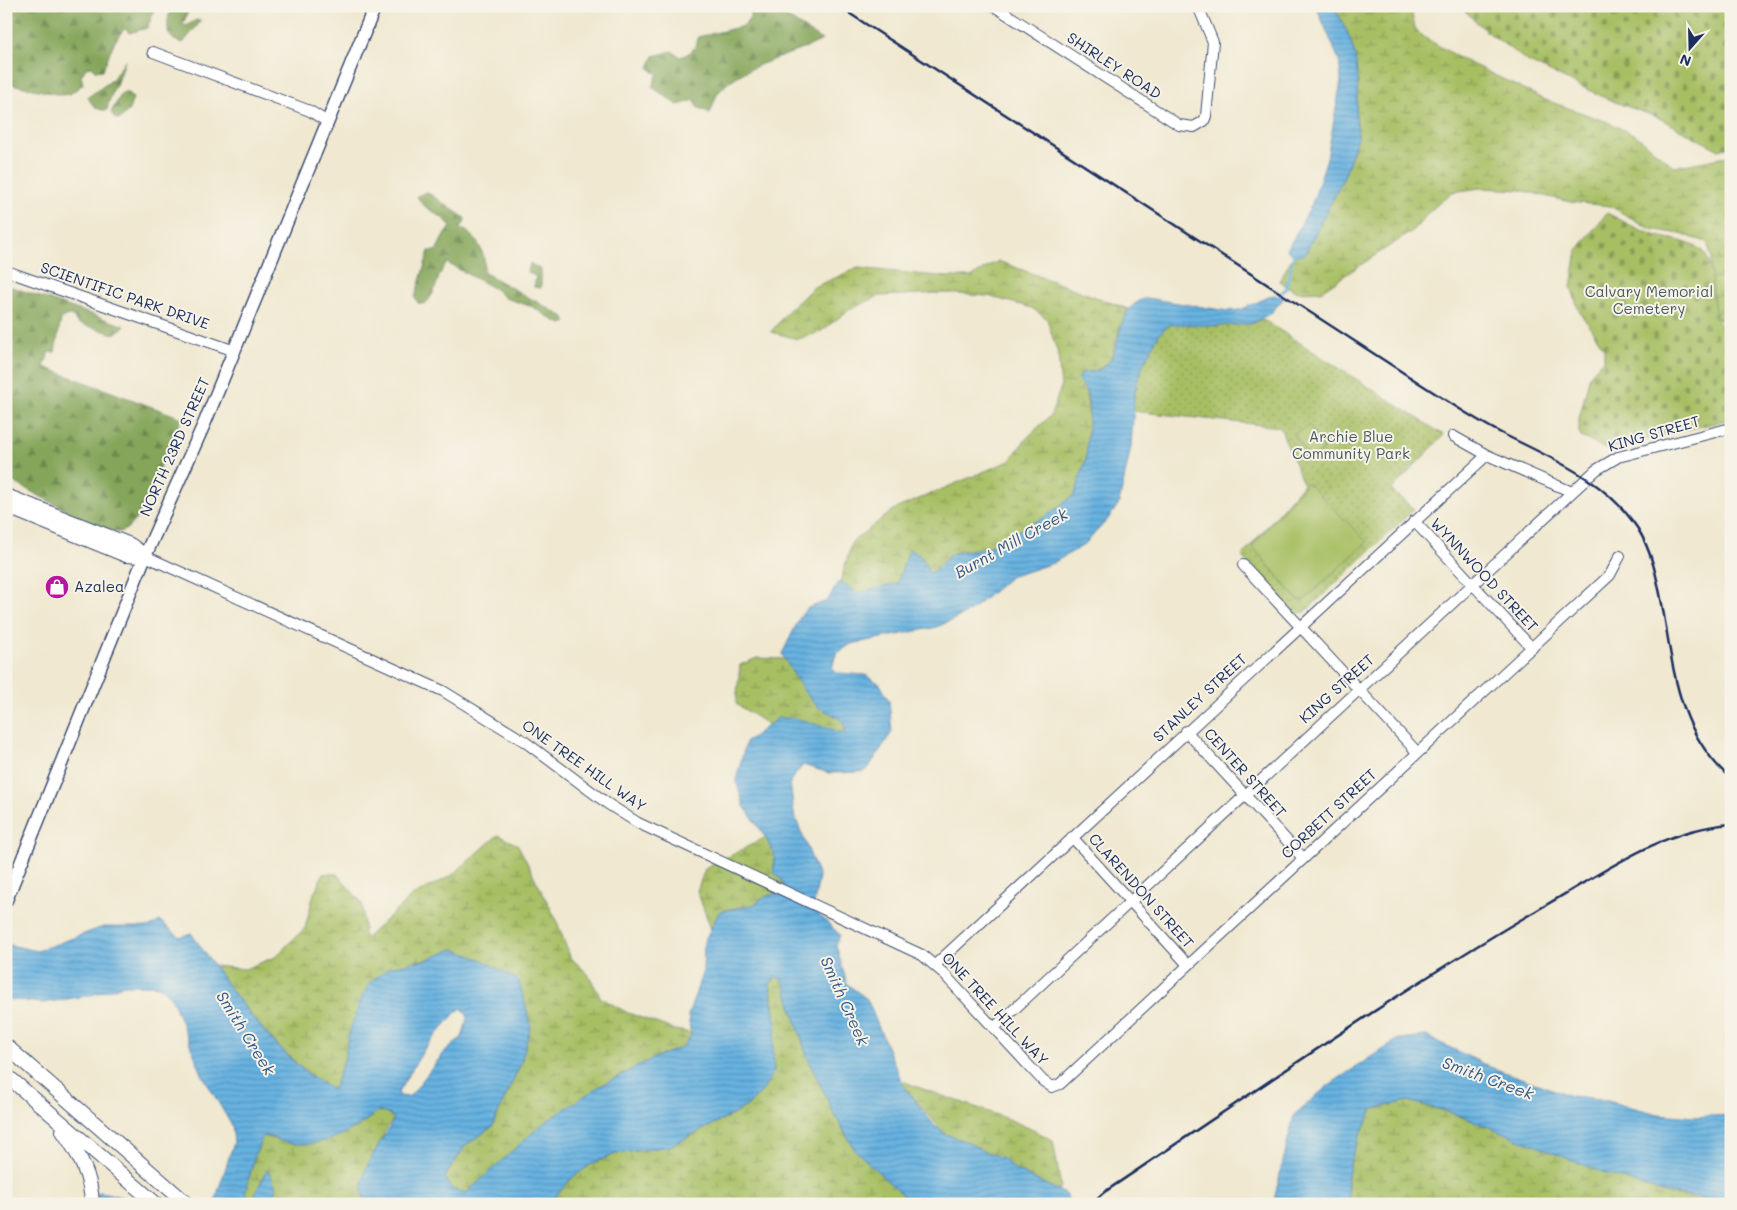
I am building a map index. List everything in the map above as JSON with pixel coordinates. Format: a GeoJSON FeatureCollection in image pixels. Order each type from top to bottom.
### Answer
{"type":"FeatureCollection","features":[{"type":"Feature","properties":{"kind":"highway"},"geometry":{"type":"LineString","coordinates":[[6,496],[130,545],[145,556]]}},
{"type":"Feature","properties":{"kind":"highway"},"geometry":{"type":"LineString","coordinates":[[6,506],[126,555],[145,556]]}},
{"type":"Feature","properties":{"kind":"highway"},"geometry":{"type":"LineString","coordinates":[[6,1046],[187,1204]]}},
{"type":"Feature","properties":{"kind":"highway"},"geometry":{"type":"LineString","coordinates":[[6,1075],[156,1204]]}},
{"type":"Feature","properties":{"kind":"highway"},"geometry":{"type":"LineString","coordinates":[[53,1116],[86,1170],[92,1189],[92,1204]]}},
{"type":"Feature","properties":{"kind":"main road","name":"NORTH 23RD STREET"},"geometry":{"type":"LineString","coordinates":[[6,900],[145,556],[235,350],[326,122],[375,6]]}},
{"type":"Feature","properties":{"kind":"street","name":"SHIRLEY ROAD"},"geometry":{"type":"LineString","coordinates":[[994,6],[1179,126],[1194,128],[1204,121],[1206,116],[1213,48],[1211,35],[1198,6]]}},
{"type":"Feature","properties":{"kind":"street"},"geometry":{"type":"LineString","coordinates":[[153,52],[310,111],[326,122]]}},
{"type":"Feature","properties":{"kind":"street","name":"SCIENTIFIC PARK DRIVE"},"geometry":{"type":"LineString","coordinates":[[6,271],[235,350]]}},
{"type":"Feature","properties":{"kind":"street","name":"KING STREET"},"geometry":{"type":"LineString","coordinates":[[994,1027],[1596,470],[1618,457],[1731,428]]}},
{"type":"Feature","properties":{"kind":"street"},"geometry":{"type":"LineString","coordinates":[[1452,436],[1487,455],[1572,492]]}},
{"type":"Feature","properties":{"kind":"street","name":"STANLEY STREET"},"geometry":{"type":"LineString","coordinates":[[935,965],[1186,731],[1487,455]]}},
{"type":"Feature","properties":{"kind":"street","name":"WYNNWOOD STREET"},"geometry":{"type":"LineString","coordinates":[[1414,521],[1532,648]]}},
{"type":"Feature","properties":{"kind":"street","name":"ONE TREE HILL WAY"},"geometry":{"type":"LineString","coordinates":[[145,556],[443,691],[524,741],[617,811],[912,950],[935,965],[1042,1081],[1052,1086]]}},
{"type":"Feature","properties":{"kind":"street","name":"CORBETT STREET"},"geometry":{"type":"LineString","coordinates":[[1052,1086],[1060,1084],[1417,752],[1532,648],[1610,575],[1620,556]]}},
{"type":"Feature","properties":{"kind":"street"},"geometry":{"type":"LineString","coordinates":[[1243,566],[1417,752]]}},
{"type":"Feature","properties":{"kind":"street","name":"CENTER STREET"},"geometry":{"type":"LineString","coordinates":[[1186,731],[1303,858]]}},
{"type":"Feature","properties":{"kind":"street","name":"CLARENDON STREET"},"geometry":{"type":"LineString","coordinates":[[1072,837],[1188,965]]}},
{"type":"Feature","properties":{"kind":"green space"},"geometry":{"type":"Polygon","coordinates":[[[6,6],[156,6],[147,28],[129,33],[126,28],[122,32],[112,48],[103,70],[96,71],[92,67],[86,68],[81,76],[83,84],[70,94],[61,95],[6,83],[6,6]]]}},
{"type":"Feature","properties":{"kind":"green space"},"geometry":{"type":"Polygon","coordinates":[[[176,6],[190,6],[183,25],[186,26],[196,20],[201,21],[183,43],[174,40],[168,33],[169,15],[176,6]]]}},
{"type":"Feature","properties":{"kind":"green space"},"geometry":{"type":"Polygon","coordinates":[[[751,6],[770,6],[822,40],[740,75],[719,92],[710,113],[697,107],[695,100],[678,105],[652,87],[658,73],[653,72],[649,67],[654,56],[672,51],[680,57],[693,50],[698,37],[744,26],[750,18],[751,6]]]}},
{"type":"Feature","properties":{"kind":"green space"},"geometry":{"type":"Polygon","coordinates":[[[1334,6],[1410,6],[1416,32],[1459,58],[1548,101],[1605,121],[1637,136],[1674,167],[1731,156],[1731,326],[1725,325],[1716,315],[1707,291],[1712,259],[1707,242],[1680,234],[1651,229],[1610,206],[1570,202],[1520,190],[1480,188],[1452,192],[1430,211],[1414,230],[1321,291],[1297,292],[1279,281],[1294,255],[1305,254],[1343,179],[1358,137],[1356,114],[1358,81],[1350,38],[1334,6]]]}},
{"type":"Feature","properties":{"kind":"green space"},"geometry":{"type":"Polygon","coordinates":[[[1460,6],[1731,6],[1731,147],[1719,150],[1657,117],[1612,101],[1527,61],[1485,30],[1460,6]]]}},
{"type":"Feature","properties":{"kind":"green space"},"geometry":{"type":"Polygon","coordinates":[[[125,60],[107,110],[97,108],[88,97],[112,80],[125,60]]]}},
{"type":"Feature","properties":{"kind":"green space"},"geometry":{"type":"Polygon","coordinates":[[[122,93],[128,93],[133,98],[129,110],[119,120],[111,112],[122,93]]]}},
{"type":"Feature","properties":{"kind":"green space"},"geometry":{"type":"Polygon","coordinates":[[[427,192],[465,218],[464,224],[459,227],[470,234],[479,246],[484,259],[483,272],[564,317],[567,322],[562,324],[533,307],[505,298],[495,289],[447,263],[443,268],[432,296],[424,304],[418,303],[415,297],[429,251],[436,251],[444,235],[451,227],[448,222],[424,206],[420,201],[417,196],[427,192]]]}},
{"type":"Feature","properties":{"kind":"green space","name":"Calvary Memorial Cemetery"},"geometry":{"type":"Polygon","coordinates":[[[1607,213],[1643,231],[1684,242],[1698,248],[1708,260],[1717,317],[1722,328],[1731,337],[1731,419],[1606,449],[1581,437],[1579,419],[1590,375],[1604,359],[1604,348],[1579,311],[1571,287],[1577,250],[1607,213]]]}},
{"type":"Feature","properties":{"kind":"green space"},"geometry":{"type":"Polygon","coordinates":[[[998,261],[1128,309],[1110,360],[1100,368],[1082,373],[1087,401],[1089,433],[1081,480],[1070,499],[1035,523],[1008,538],[988,547],[955,552],[929,574],[922,559],[910,551],[897,584],[856,593],[840,583],[852,542],[895,509],[1009,461],[1027,438],[1051,415],[1061,387],[1058,354],[1047,319],[1032,308],[988,296],[943,293],[879,296],[849,310],[820,332],[798,339],[771,332],[788,311],[814,287],[858,268],[947,277],[971,277],[998,261]]]}},
{"type":"Feature","properties":{"kind":"green space"},"geometry":{"type":"Polygon","coordinates":[[[530,263],[541,270],[541,288],[534,287],[536,277],[528,272],[530,263]]]}},
{"type":"Feature","properties":{"kind":"green space"},"geometry":{"type":"Polygon","coordinates":[[[6,285],[125,326],[114,334],[77,323],[74,317],[67,315],[61,319],[55,352],[49,352],[44,367],[182,418],[136,519],[124,530],[118,532],[97,525],[6,478],[6,285]]]}},
{"type":"Feature","properties":{"kind":"green space","name":"Archie Blue Community Park"},"geometry":{"type":"Polygon","coordinates":[[[1262,319],[1444,435],[1391,490],[1414,509],[1305,612],[1295,613],[1242,556],[1303,484],[1280,427],[1132,411],[1139,376],[1155,338],[1162,330],[1170,325],[1177,324],[1197,322],[1251,324],[1262,319]]]}},
{"type":"Feature","properties":{"kind":"green space"},"geometry":{"type":"Polygon","coordinates":[[[1309,425],[1324,450],[1310,459],[1294,434],[1309,425]]]}},
{"type":"Feature","properties":{"kind":"green space"},"geometry":{"type":"Polygon","coordinates":[[[1307,482],[1367,542],[1304,600],[1298,600],[1252,546],[1307,482]]]}},
{"type":"Feature","properties":{"kind":"green space"},"geometry":{"type":"Polygon","coordinates":[[[757,658],[785,659],[813,702],[845,722],[845,733],[778,718],[769,725],[736,704],[740,665],[757,658]]]}},
{"type":"Feature","properties":{"kind":"green space"},"geometry":{"type":"Polygon","coordinates":[[[498,835],[518,845],[556,919],[570,957],[588,974],[601,998],[628,1013],[675,1030],[691,1033],[691,1036],[681,1048],[656,1057],[598,1087],[466,1193],[451,1189],[445,1177],[466,1145],[492,1127],[521,1063],[454,949],[426,960],[410,961],[348,1036],[345,1057],[334,1088],[330,1089],[296,1063],[281,1048],[253,1017],[214,966],[245,969],[275,957],[305,928],[314,893],[323,874],[337,874],[362,903],[365,939],[412,896],[451,876],[498,835]]]}},
{"type":"Feature","properties":{"kind":"green space"},"geometry":{"type":"Polygon","coordinates":[[[766,838],[774,855],[774,873],[782,880],[785,890],[762,898],[754,905],[723,910],[719,913],[711,929],[697,891],[705,869],[766,838]]]}},
{"type":"Feature","properties":{"kind":"green space"},"geometry":{"type":"Polygon","coordinates":[[[776,977],[783,979],[807,1056],[833,1112],[855,1150],[912,1204],[549,1204],[572,1178],[593,1163],[616,1154],[670,1146],[734,1114],[751,1103],[774,1071],[773,1046],[776,1028],[770,984],[776,977]]]}},
{"type":"Feature","properties":{"kind":"green space"},"geometry":{"type":"Polygon","coordinates":[[[902,1081],[998,1115],[1053,1140],[1061,1187],[1057,1190],[1017,1171],[1002,1158],[945,1134],[904,1087],[902,1081]]]}},
{"type":"Feature","properties":{"kind":"green space"},"geometry":{"type":"Polygon","coordinates":[[[1408,1101],[1473,1121],[1631,1182],[1679,1196],[1731,1201],[1731,1204],[1351,1204],[1348,1192],[1349,1167],[1357,1143],[1373,1109],[1408,1101]]]}},
{"type":"Feature","properties":{"kind":"green space"},"geometry":{"type":"Polygon","coordinates":[[[378,1111],[391,1115],[394,1118],[385,1131],[361,1192],[366,1204],[271,1204],[277,1188],[264,1174],[255,1196],[251,1198],[245,1193],[255,1155],[263,1136],[289,1143],[357,1128],[378,1111]]]}},
{"type":"Feature","properties":{"kind":"water"},"geometry":{"type":"Polygon","coordinates":[[[1316,6],[1334,6],[1350,38],[1355,55],[1358,81],[1356,114],[1358,137],[1343,179],[1305,254],[1298,256],[1293,255],[1287,250],[1312,204],[1327,158],[1341,81],[1339,60],[1316,6]]]}},
{"type":"Feature","properties":{"kind":"water","name":"Smith Creek"},"geometry":{"type":"Polygon","coordinates":[[[1273,295],[1284,298],[1271,313],[1251,324],[1216,326],[1172,324],[1159,334],[1143,365],[1135,389],[1131,447],[1119,503],[1110,517],[1084,545],[1053,563],[1010,577],[969,612],[937,627],[851,644],[836,654],[832,668],[837,673],[866,675],[880,684],[889,701],[892,732],[867,770],[829,773],[803,765],[790,781],[794,814],[819,877],[813,909],[840,935],[836,945],[847,984],[867,999],[904,1087],[934,1125],[945,1134],[1002,1158],[1017,1171],[1066,1194],[1070,1204],[912,1204],[855,1150],[833,1112],[807,1056],[783,980],[776,977],[770,984],[776,1028],[773,1046],[774,1071],[764,1089],[751,1103],[734,1114],[670,1146],[616,1154],[593,1163],[572,1178],[549,1204],[366,1204],[363,1181],[366,1170],[394,1119],[391,1115],[378,1111],[359,1125],[325,1141],[301,1144],[263,1136],[255,1155],[245,1193],[251,1198],[254,1195],[268,1170],[277,1188],[271,1204],[214,1204],[234,1142],[232,1126],[202,1074],[172,999],[159,986],[124,985],[91,995],[43,1003],[6,999],[6,944],[37,951],[103,927],[150,927],[160,921],[180,937],[191,933],[242,1005],[271,1039],[305,1072],[331,1089],[334,1088],[345,1057],[348,1036],[362,997],[371,982],[389,967],[426,960],[453,949],[483,960],[519,981],[531,1026],[521,1063],[492,1127],[466,1145],[445,1176],[451,1189],[466,1193],[541,1125],[598,1087],[656,1057],[681,1048],[691,1036],[688,1016],[703,971],[704,942],[719,912],[754,905],[762,898],[785,890],[782,880],[774,873],[774,855],[766,838],[744,806],[736,780],[746,742],[778,718],[795,718],[844,733],[846,731],[838,717],[819,708],[810,699],[782,654],[801,615],[808,608],[827,601],[839,582],[847,585],[856,593],[897,584],[909,550],[920,556],[929,574],[939,567],[951,554],[988,547],[1048,515],[1075,494],[1086,459],[1089,408],[1087,393],[1078,379],[1082,373],[1099,370],[1109,362],[1127,312],[1135,304],[1146,298],[1228,311],[1240,310],[1273,295]],[[462,1008],[456,1012],[425,1048],[400,1089],[398,1093],[400,1096],[408,1097],[412,1094],[442,1055],[462,1037],[468,1017],[462,1008]]]}},
{"type":"Feature","properties":{"kind":"water","name":"Smith Creek"},"geometry":{"type":"Polygon","coordinates":[[[1426,1036],[1490,1067],[1571,1096],[1600,1099],[1658,1114],[1693,1117],[1731,1115],[1731,1201],[1665,1193],[1594,1169],[1456,1114],[1408,1101],[1373,1109],[1357,1143],[1349,1167],[1348,1192],[1351,1204],[1273,1204],[1294,1115],[1329,1085],[1398,1039],[1426,1036]]]}},
{"type":"Feature","properties":{"kind":"water"},"geometry":{"type":"Polygon","coordinates":[[[101,1192],[134,1200],[141,1204],[99,1204],[97,1193],[101,1192]]]}},
{"type":"Feature","properties":{"kind":"waterway","name":"Burnt Mill Creek"},"geometry":{"type":"LineString","coordinates":[[1277,298],[1286,288],[1294,253]]}},
{"type":"Feature","properties":{"kind":"railway"},"geometry":{"type":"LineString","coordinates":[[838,6],[1459,409],[1577,472],[1610,497],[1638,529],[1650,556],[1660,594],[1675,676],[1689,720],[1699,741],[1713,760],[1731,779]]}},
{"type":"Feature","properties":{"kind":"railway"},"geometry":{"type":"LineString","coordinates":[[1091,1204],[1103,1193],[1323,1045],[1489,939],[1612,866],[1657,843],[1681,834],[1731,824]]}},
{"type":"Feature","properties":{"kind":"place","name":"Azalea"},"geometry":{"type":"Point","coordinates":[57,587]}}]}
